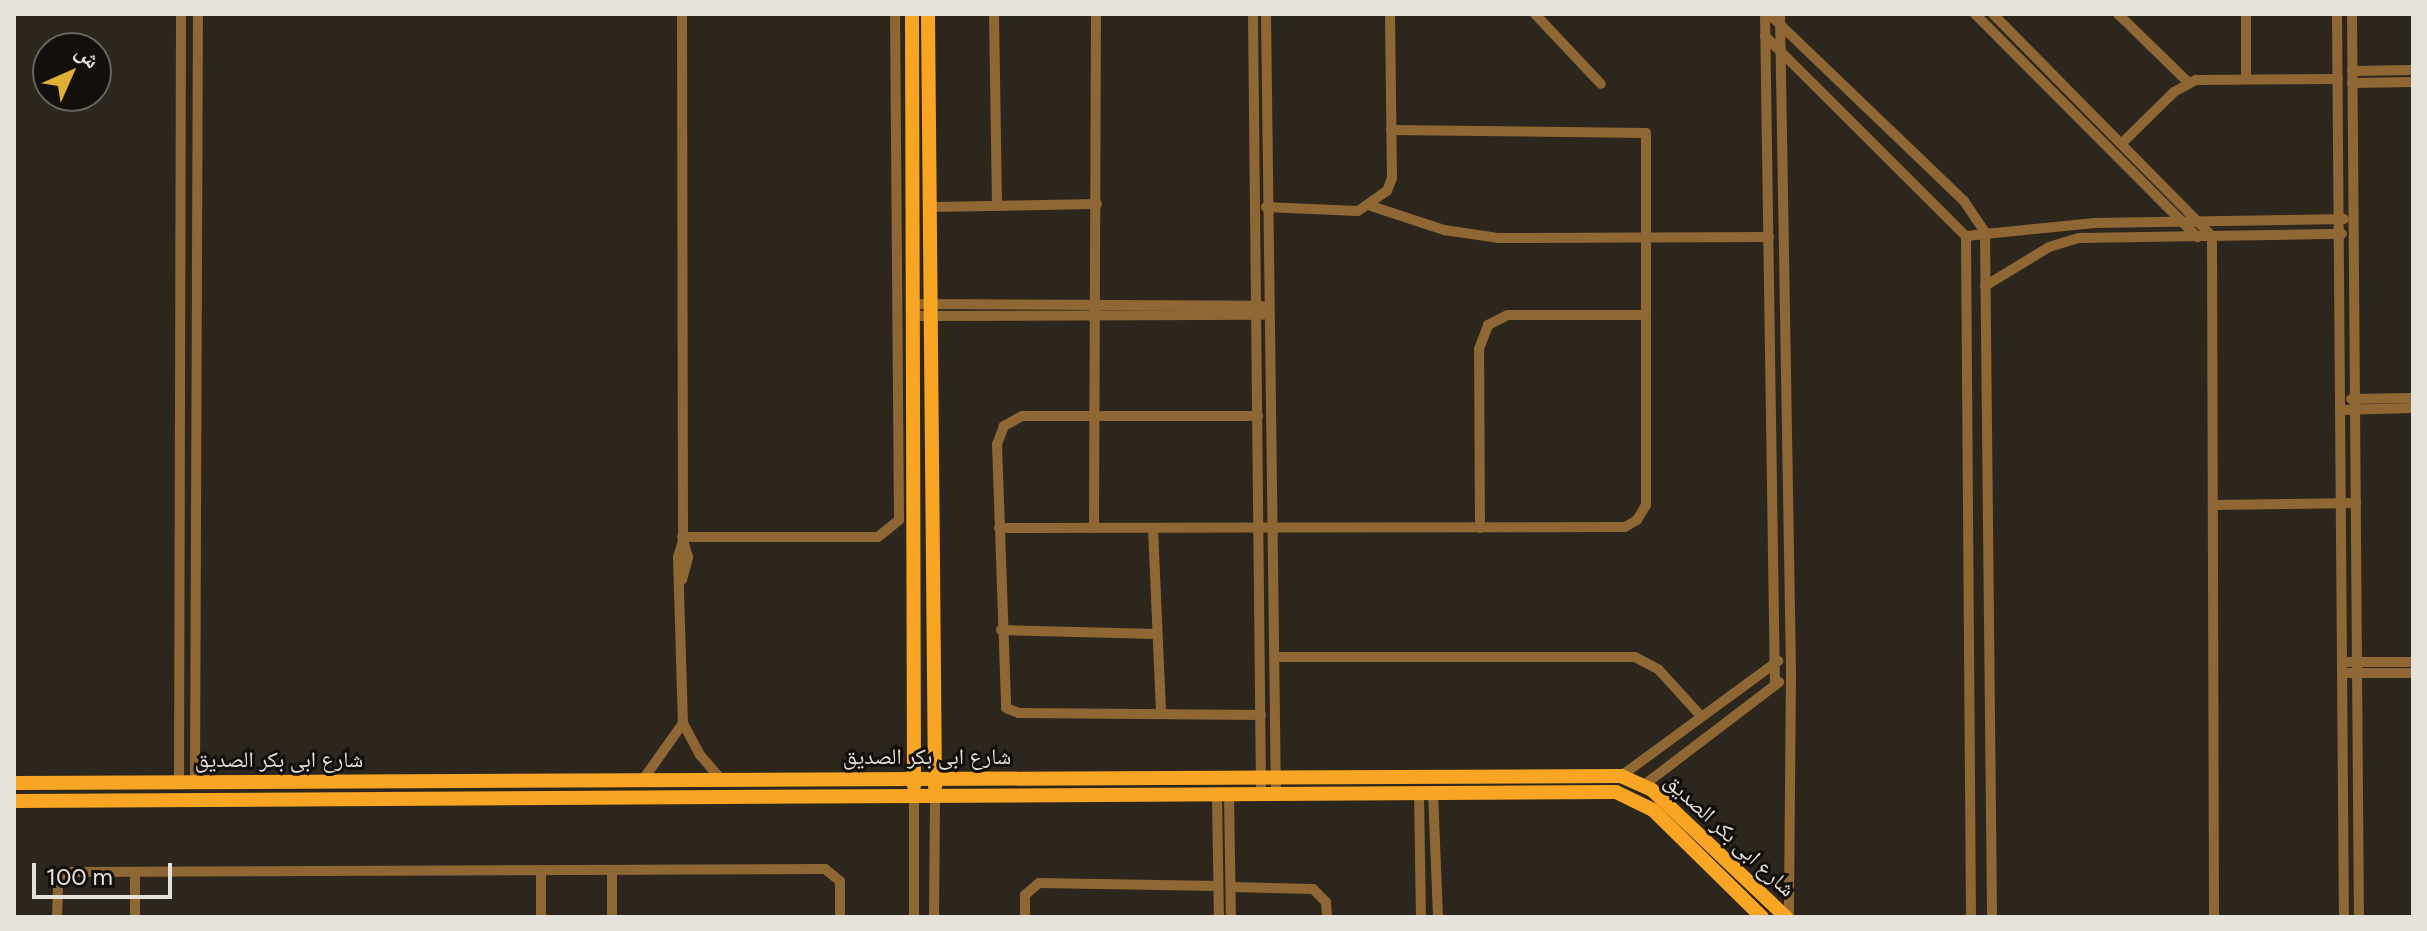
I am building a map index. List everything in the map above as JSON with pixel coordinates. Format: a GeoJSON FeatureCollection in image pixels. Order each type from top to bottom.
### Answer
{"type":"FeatureCollection","features":[{"type":"Feature","properties":{"kind":"main road"},"geometry":{"type":"LineString","coordinates":[[912,14],[914,796]]}},
{"type":"Feature","properties":{"kind":"main road"},"geometry":{"type":"LineString","coordinates":[[928,14],[935,796]]}},
{"type":"Feature","properties":{"kind":"main road","name":"شارع ابى بكر الصديق"},"geometry":{"type":"LineString","coordinates":[[14,783],[1621,776],[1644,785],[1788,917]]}},
{"type":"Feature","properties":{"kind":"main road"},"geometry":{"type":"LineString","coordinates":[[384,782],[384,798]]}},
{"type":"Feature","properties":{"kind":"main road","name":"شارع ابى بكر الصديق"},"geometry":{"type":"LineString","coordinates":[[14,801],[1426,792],[1626,794],[1653,810],[1762,917]]}},
{"type":"Feature","properties":{"kind":"street"},"geometry":{"type":"LineString","coordinates":[[179,782],[181,14]]}},
{"type":"Feature","properties":{"kind":"street"},"geometry":{"type":"LineString","coordinates":[[195,782],[198,14]]}},
{"type":"Feature","properties":{"kind":"street"},"geometry":{"type":"LineString","coordinates":[[682,14],[682,539],[678,557],[682,580],[683,723],[700,755],[723,781]]}},
{"type":"Feature","properties":{"kind":"street"},"geometry":{"type":"LineString","coordinates":[[682,539],[878,537],[899,520],[895,14]]}},
{"type":"Feature","properties":{"kind":"street"},"geometry":{"type":"LineString","coordinates":[[994,14],[997,206]]}},
{"type":"Feature","properties":{"kind":"street"},"geometry":{"type":"LineString","coordinates":[[1094,528],[1096,14]]}},
{"type":"Feature","properties":{"kind":"street"},"geometry":{"type":"LineString","coordinates":[[1253,14],[1261,715],[1269,794]]}},
{"type":"Feature","properties":{"kind":"street"},"geometry":{"type":"LineString","coordinates":[[1266,14],[1275,657],[1268,777]]}},
{"type":"Feature","properties":{"kind":"street"},"geometry":{"type":"LineString","coordinates":[[1371,206],[1392,178],[1390,14]]}},
{"type":"Feature","properties":{"kind":"street"},"geometry":{"type":"LineString","coordinates":[[1535,14],[1601,84]]}},
{"type":"Feature","properties":{"kind":"street"},"geometry":{"type":"LineString","coordinates":[[1767,14],[1964,201],[1985,232],[1992,917]]}},
{"type":"Feature","properties":{"kind":"street"},"geometry":{"type":"LineString","coordinates":[[1767,14],[1775,685]]}},
{"type":"Feature","properties":{"kind":"street"},"geometry":{"type":"LineString","coordinates":[[1780,14],[1791,652],[1788,917]]}},
{"type":"Feature","properties":{"kind":"street"},"geometry":{"type":"LineString","coordinates":[[1975,14],[2197,237]]}},
{"type":"Feature","properties":{"kind":"street"},"geometry":{"type":"LineString","coordinates":[[2246,14],[2246,79]]}},
{"type":"Feature","properties":{"kind":"street"},"geometry":{"type":"LineString","coordinates":[[2337,14],[2344,917]]}},
{"type":"Feature","properties":{"kind":"street"},"geometry":{"type":"LineString","coordinates":[[2352,14],[2359,917]]}},
{"type":"Feature","properties":{"kind":"street"},"geometry":{"type":"LineString","coordinates":[[1996,15],[2201,221],[2212,236],[2214,917]]}},
{"type":"Feature","properties":{"kind":"street"},"geometry":{"type":"LineString","coordinates":[[2120,15],[2188,82]]}},
{"type":"Feature","properties":{"kind":"street"},"geometry":{"type":"LineString","coordinates":[[1765,36],[1966,236],[1971,917]]}},
{"type":"Feature","properties":{"kind":"street"},"geometry":{"type":"LineString","coordinates":[[2352,77],[2413,70]]}},
{"type":"Feature","properties":{"kind":"street"},"geometry":{"type":"LineString","coordinates":[[2352,77],[2413,82]]}},
{"type":"Feature","properties":{"kind":"street"},"geometry":{"type":"LineString","coordinates":[[2122,143],[2188,82],[2338,79]]}},
{"type":"Feature","properties":{"kind":"street"},"geometry":{"type":"LineString","coordinates":[[999,528],[1625,527],[1642,514],[1646,133],[1391,130]]}},
{"type":"Feature","properties":{"kind":"street"},"geometry":{"type":"LineString","coordinates":[[931,207],[1097,204]]}},
{"type":"Feature","properties":{"kind":"street"},"geometry":{"type":"LineString","coordinates":[[1256,206],[1350,212],[1371,206],[1478,236],[1647,234],[1769,237]]}},
{"type":"Feature","properties":{"kind":"street"},"geometry":{"type":"LineString","coordinates":[[1966,236],[1985,232],[2182,221],[2354,219]]}},
{"type":"Feature","properties":{"kind":"street"},"geometry":{"type":"LineString","coordinates":[[1985,286],[2049,247],[2079,238],[2354,234]]}},
{"type":"Feature","properties":{"kind":"street"},"geometry":{"type":"LineString","coordinates":[[913,310],[1271,310]]}},
{"type":"Feature","properties":{"kind":"street"},"geometry":{"type":"LineString","coordinates":[[1480,528],[1479,349],[1488,325],[1508,315],[1646,315]]}},
{"type":"Feature","properties":{"kind":"street"},"geometry":{"type":"LineString","coordinates":[[2340,405],[2413,398]]}},
{"type":"Feature","properties":{"kind":"street"},"geometry":{"type":"LineString","coordinates":[[2355,404],[2413,408]]}},
{"type":"Feature","properties":{"kind":"street"},"geometry":{"type":"LineString","coordinates":[[1258,416],[1022,416],[1004,426],[997,444],[1002,698],[1010,711],[1261,715]]}},
{"type":"Feature","properties":{"kind":"street"},"geometry":{"type":"LineString","coordinates":[[2213,505],[2356,503]]}},
{"type":"Feature","properties":{"kind":"street"},"geometry":{"type":"LineString","coordinates":[[1153,528],[1161,714]]}},
{"type":"Feature","properties":{"kind":"street"},"geometry":{"type":"LineString","coordinates":[[1001,630],[1157,634]]}},
{"type":"Feature","properties":{"kind":"street"},"geometry":{"type":"LineString","coordinates":[[1621,776],[1791,652]]}},
{"type":"Feature","properties":{"kind":"street"},"geometry":{"type":"LineString","coordinates":[[1275,657],[1635,657],[1659,670],[1701,716]]}},
{"type":"Feature","properties":{"kind":"street"},"geometry":{"type":"LineString","coordinates":[[2357,668],[2413,662]]}},
{"type":"Feature","properties":{"kind":"street"},"geometry":{"type":"LineString","coordinates":[[2342,668],[2413,673]]}},
{"type":"Feature","properties":{"kind":"street"},"geometry":{"type":"LineString","coordinates":[[1644,785],[1791,673]]}},
{"type":"Feature","properties":{"kind":"street"},"geometry":{"type":"LineString","coordinates":[[642,781],[683,723]]}},
{"type":"Feature","properties":{"kind":"street"},"geometry":{"type":"LineString","coordinates":[[1421,917],[1426,792]]}},
{"type":"Feature","properties":{"kind":"street"},"geometry":{"type":"LineString","coordinates":[[1426,792],[1438,917]]}},
{"type":"Feature","properties":{"kind":"street"},"geometry":{"type":"LineString","coordinates":[[1219,917],[1223,795]]}},
{"type":"Feature","properties":{"kind":"street"},"geometry":{"type":"LineString","coordinates":[[1223,795],[1231,917]]}},
{"type":"Feature","properties":{"kind":"street"},"geometry":{"type":"LineString","coordinates":[[914,796],[914,917]]}},
{"type":"Feature","properties":{"kind":"street"},"geometry":{"type":"LineString","coordinates":[[934,917],[935,796]]}},
{"type":"Feature","properties":{"kind":"street"},"geometry":{"type":"LineString","coordinates":[[57,917],[57,891],[64,876],[135,872],[825,869],[840,881],[840,917]]}},
{"type":"Feature","properties":{"kind":"street"},"geometry":{"type":"LineString","coordinates":[[541,870],[541,917]]}},
{"type":"Feature","properties":{"kind":"street"},"geometry":{"type":"LineString","coordinates":[[612,870],[612,917]]}},
{"type":"Feature","properties":{"kind":"street"},"geometry":{"type":"LineString","coordinates":[[135,872],[135,917]]}},
{"type":"Feature","properties":{"kind":"street"},"geometry":{"type":"LineString","coordinates":[[1025,917],[1025,895],[1039,883],[1218,886]]}},
{"type":"Feature","properties":{"kind":"street"},"geometry":{"type":"LineString","coordinates":[[1231,887],[1313,889],[1326,902],[1327,917]]}}]}
